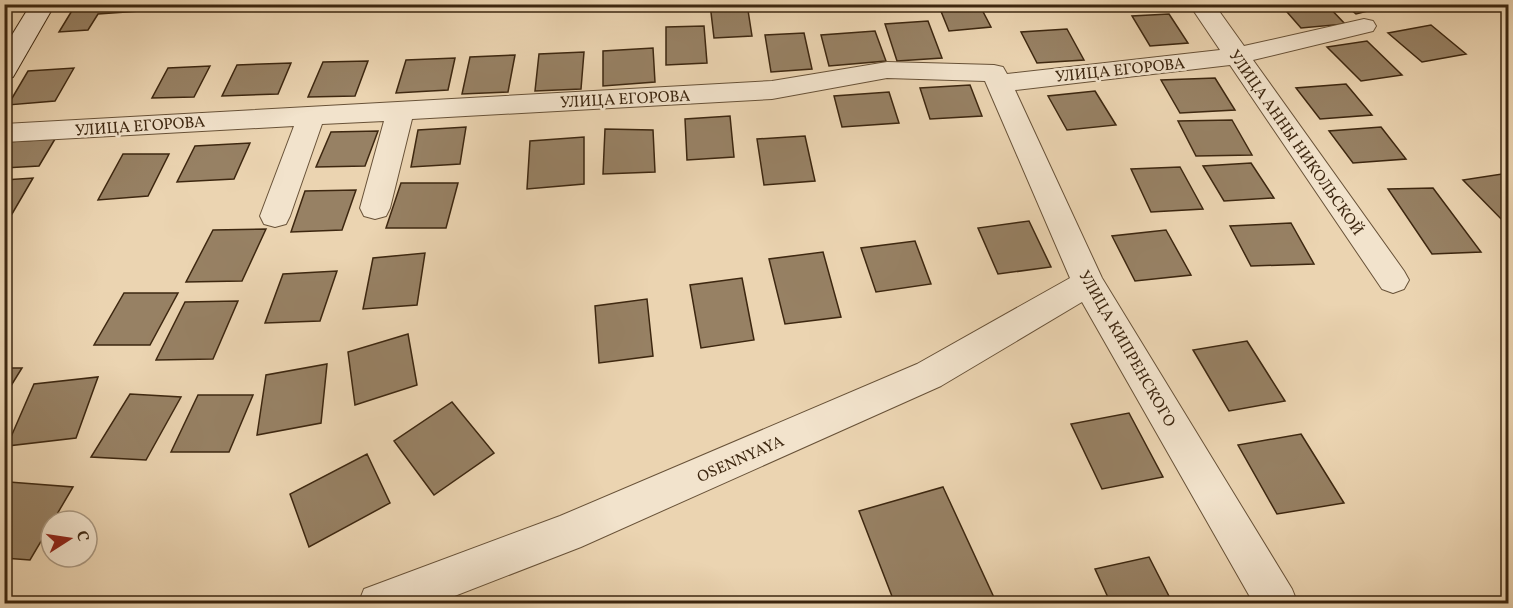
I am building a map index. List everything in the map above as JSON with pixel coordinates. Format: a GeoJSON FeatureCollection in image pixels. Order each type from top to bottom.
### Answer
{"type":"FeatureCollection","features":[{"type":"Feature","properties":{"kind":"street"},"geometry":{"type":"LineString","coordinates":[[4,71],[43,4]]}},
{"type":"Feature","properties":{"kind":"street","name":"УЛИЦА АННЫ НИКОЛЬСКОЙ"},"geometry":{"type":"LineString","coordinates":[[1201,4],[1393,280]]}},
{"type":"Feature","properties":{"kind":"street","name":"УЛИЦА ЕГОРОВА"},"geometry":{"type":"LineString","coordinates":[[4,133],[772,90],[887,70],[994,73],[999,83],[1238,56],[1364,27]]}},
{"type":"Feature","properties":{"kind":"street","name":"УЛИЦА КИПРЕНСКОГО"},"geometry":{"type":"LineString","coordinates":[[999,83],[1088,283],[1277,603]]}},
{"type":"Feature","properties":{"kind":"street"},"geometry":{"type":"LineString","coordinates":[[375,208],[401,110]]}},
{"type":"Feature","properties":{"kind":"street"},"geometry":{"type":"LineString","coordinates":[[275,216],[312,114]]}},
{"type":"Feature","properties":{"kind":"street","name":"OSENNYAYA"},"geometry":{"type":"LineString","coordinates":[[378,603],[567,533],[929,375],[1088,283]]}},
{"type":"Feature","properties":{"kind":"building"},"geometry":{"type":"Polygon","coordinates":[[[76,4],[143,4],[140,11],[98,14],[88,30],[59,32],[76,4]]]}},
{"type":"Feature","properties":{"kind":"building"},"geometry":{"type":"Polygon","coordinates":[[[710,4],[747,4],[752,36],[714,38],[710,4]]]}},
{"type":"Feature","properties":{"kind":"building"},"geometry":{"type":"Polygon","coordinates":[[[938,4],[979,4],[991,27],[949,31],[938,4]]]}},
{"type":"Feature","properties":{"kind":"building"},"geometry":{"type":"Polygon","coordinates":[[[1280,4],[1326,4],[1345,24],[1301,28],[1280,4]]]}},
{"type":"Feature","properties":{"kind":"building"},"geometry":{"type":"Polygon","coordinates":[[[1344,4],[1390,4],[1391,5],[1356,14],[1344,4]]]}},
{"type":"Feature","properties":{"kind":"building"},"geometry":{"type":"Polygon","coordinates":[[[1169,14],[1188,43],[1150,46],[1132,16],[1169,14]]]}},
{"type":"Feature","properties":{"kind":"building"},"geometry":{"type":"Polygon","coordinates":[[[928,21],[942,58],[897,61],[885,24],[928,21]]]}},
{"type":"Feature","properties":{"kind":"building"},"geometry":{"type":"Polygon","coordinates":[[[1431,25],[1466,54],[1422,62],[1388,33],[1431,25]]]}},
{"type":"Feature","properties":{"kind":"building"},"geometry":{"type":"Polygon","coordinates":[[[704,26],[707,63],[666,65],[666,27],[704,26]]]}},
{"type":"Feature","properties":{"kind":"building"},"geometry":{"type":"Polygon","coordinates":[[[1067,29],[1084,60],[1037,63],[1021,32],[1067,29]]]}},
{"type":"Feature","properties":{"kind":"building"},"geometry":{"type":"Polygon","coordinates":[[[875,31],[886,61],[829,66],[821,35],[875,31]]]}},
{"type":"Feature","properties":{"kind":"building"},"geometry":{"type":"Polygon","coordinates":[[[804,33],[812,69],[771,72],[765,35],[804,33]]]}},
{"type":"Feature","properties":{"kind":"building"},"geometry":{"type":"Polygon","coordinates":[[[1367,41],[1402,75],[1361,81],[1327,47],[1367,41]]]}},
{"type":"Feature","properties":{"kind":"building"},"geometry":{"type":"Polygon","coordinates":[[[653,48],[655,82],[603,86],[603,51],[653,48]]]}},
{"type":"Feature","properties":{"kind":"building"},"geometry":{"type":"Polygon","coordinates":[[[584,52],[581,89],[535,91],[539,54],[584,52]]]}},
{"type":"Feature","properties":{"kind":"building"},"geometry":{"type":"Polygon","coordinates":[[[515,55],[508,92],[462,94],[470,57],[515,55]]]}},
{"type":"Feature","properties":{"kind":"building"},"geometry":{"type":"Polygon","coordinates":[[[455,58],[448,90],[396,93],[406,60],[455,58]]]}},
{"type":"Feature","properties":{"kind":"building"},"geometry":{"type":"Polygon","coordinates":[[[368,61],[355,96],[308,97],[323,62],[368,61]]]}},
{"type":"Feature","properties":{"kind":"building"},"geometry":{"type":"Polygon","coordinates":[[[291,63],[278,94],[222,96],[237,65],[291,63]]]}},
{"type":"Feature","properties":{"kind":"building"},"geometry":{"type":"Polygon","coordinates":[[[210,66],[194,97],[152,98],[168,68],[210,66]]]}},
{"type":"Feature","properties":{"kind":"building"},"geometry":{"type":"Polygon","coordinates":[[[74,68],[55,101],[8,105],[28,71],[74,68]]]}},
{"type":"Feature","properties":{"kind":"building"},"geometry":{"type":"Polygon","coordinates":[[[1215,78],[1235,110],[1180,113],[1161,80],[1215,78]]]}},
{"type":"Feature","properties":{"kind":"building"},"geometry":{"type":"Polygon","coordinates":[[[1346,84],[1372,115],[1320,119],[1296,88],[1346,84]]]}},
{"type":"Feature","properties":{"kind":"building"},"geometry":{"type":"Polygon","coordinates":[[[970,85],[982,116],[930,119],[920,88],[970,85]]]}},
{"type":"Feature","properties":{"kind":"building"},"geometry":{"type":"Polygon","coordinates":[[[1095,91],[1116,125],[1067,130],[1048,96],[1095,91]]]}},
{"type":"Feature","properties":{"kind":"building"},"geometry":{"type":"Polygon","coordinates":[[[889,92],[899,123],[842,127],[834,96],[889,92]]]}},
{"type":"Feature","properties":{"kind":"building"},"geometry":{"type":"Polygon","coordinates":[[[730,116],[734,157],[687,160],[685,119],[730,116]]]}},
{"type":"Feature","properties":{"kind":"building"},"geometry":{"type":"Polygon","coordinates":[[[1232,120],[1252,155],[1196,156],[1178,121],[1232,120]]]}},
{"type":"Feature","properties":{"kind":"building"},"geometry":{"type":"Polygon","coordinates":[[[466,127],[460,164],[411,167],[418,130],[466,127]]]}},
{"type":"Feature","properties":{"kind":"building"},"geometry":{"type":"Polygon","coordinates":[[[1381,127],[1406,159],[1353,163],[1329,131],[1381,127]]]}},
{"type":"Feature","properties":{"kind":"building"},"geometry":{"type":"Polygon","coordinates":[[[605,129],[653,130],[655,172],[603,174],[605,129]]]}},
{"type":"Feature","properties":{"kind":"building"},"geometry":{"type":"Polygon","coordinates":[[[378,131],[365,166],[316,167],[331,132],[378,131]]]}},
{"type":"Feature","properties":{"kind":"building"},"geometry":{"type":"Polygon","coordinates":[[[805,136],[815,181],[764,185],[757,139],[805,136]]]}},
{"type":"Feature","properties":{"kind":"building"},"geometry":{"type":"Polygon","coordinates":[[[584,137],[584,184],[527,189],[530,141],[584,137]]]}},
{"type":"Feature","properties":{"kind":"building"},"geometry":{"type":"Polygon","coordinates":[[[55,139],[39,166],[4,168],[4,142],[55,139]]]}},
{"type":"Feature","properties":{"kind":"building"},"geometry":{"type":"Polygon","coordinates":[[[250,143],[234,179],[177,182],[195,146],[250,143]]]}},
{"type":"Feature","properties":{"kind":"building"},"geometry":{"type":"Polygon","coordinates":[[[123,154],[169,154],[148,196],[98,200],[123,154]]]}},
{"type":"Feature","properties":{"kind":"building"},"geometry":{"type":"Polygon","coordinates":[[[1251,163],[1274,198],[1224,201],[1203,166],[1251,163]]]}},
{"type":"Feature","properties":{"kind":"building"},"geometry":{"type":"Polygon","coordinates":[[[1180,167],[1203,209],[1151,212],[1131,169],[1180,167]]]}},
{"type":"Feature","properties":{"kind":"building"},"geometry":{"type":"Polygon","coordinates":[[[1502,174],[1508,180],[1508,226],[1463,180],[1502,174]]]}},
{"type":"Feature","properties":{"kind":"building"},"geometry":{"type":"Polygon","coordinates":[[[33,178],[12,214],[4,214],[4,180],[33,178]]]}},
{"type":"Feature","properties":{"kind":"building"},"geometry":{"type":"Polygon","coordinates":[[[401,183],[458,183],[446,228],[386,228],[401,183]]]}},
{"type":"Feature","properties":{"kind":"building"},"geometry":{"type":"Polygon","coordinates":[[[1433,188],[1481,252],[1432,254],[1388,189],[1433,188]]]}},
{"type":"Feature","properties":{"kind":"building"},"geometry":{"type":"Polygon","coordinates":[[[356,190],[342,230],[291,232],[305,191],[356,190]]]}},
{"type":"Feature","properties":{"kind":"building"},"geometry":{"type":"Polygon","coordinates":[[[1029,221],[1051,267],[998,274],[978,228],[1029,221]]]}},
{"type":"Feature","properties":{"kind":"building"},"geometry":{"type":"Polygon","coordinates":[[[1291,223],[1314,264],[1251,266],[1230,226],[1291,223]]]}},
{"type":"Feature","properties":{"kind":"building"},"geometry":{"type":"Polygon","coordinates":[[[266,229],[242,281],[186,282],[213,230],[266,229]]]}},
{"type":"Feature","properties":{"kind":"building"},"geometry":{"type":"Polygon","coordinates":[[[1166,230],[1191,275],[1135,281],[1112,236],[1166,230]]]}},
{"type":"Feature","properties":{"kind":"building"},"geometry":{"type":"Polygon","coordinates":[[[915,241],[931,284],[876,292],[861,248],[915,241]]]}},
{"type":"Feature","properties":{"kind":"building"},"geometry":{"type":"Polygon","coordinates":[[[823,252],[841,317],[785,324],[769,259],[823,252]]]}},
{"type":"Feature","properties":{"kind":"building"},"geometry":{"type":"Polygon","coordinates":[[[425,253],[417,305],[363,309],[373,258],[425,253]]]}},
{"type":"Feature","properties":{"kind":"building"},"geometry":{"type":"Polygon","coordinates":[[[337,271],[320,321],[265,323],[283,274],[337,271]]]}},
{"type":"Feature","properties":{"kind":"building"},"geometry":{"type":"Polygon","coordinates":[[[742,278],[754,340],[701,348],[690,285],[742,278]]]}},
{"type":"Feature","properties":{"kind":"building"},"geometry":{"type":"Polygon","coordinates":[[[124,293],[178,293],[150,345],[94,345],[124,293]]]}},
{"type":"Feature","properties":{"kind":"building"},"geometry":{"type":"Polygon","coordinates":[[[647,299],[653,356],[599,363],[595,306],[647,299]]]}},
{"type":"Feature","properties":{"kind":"building"},"geometry":{"type":"Polygon","coordinates":[[[238,301],[213,359],[156,360],[185,302],[238,301]]]}},
{"type":"Feature","properties":{"kind":"building"},"geometry":{"type":"Polygon","coordinates":[[[408,334],[417,385],[355,405],[348,352],[408,334]]]}},
{"type":"Feature","properties":{"kind":"building"},"geometry":{"type":"Polygon","coordinates":[[[1247,341],[1285,401],[1229,411],[1193,350],[1247,341]]]}},
{"type":"Feature","properties":{"kind":"building"},"geometry":{"type":"Polygon","coordinates":[[[327,364],[321,423],[257,435],[266,375],[327,364]]]}},
{"type":"Feature","properties":{"kind":"building"},"geometry":{"type":"Polygon","coordinates":[[[4,368],[22,368],[4,397],[4,368]]]}},
{"type":"Feature","properties":{"kind":"building"},"geometry":{"type":"Polygon","coordinates":[[[98,377],[76,438],[7,446],[34,384],[98,377]]]}},
{"type":"Feature","properties":{"kind":"building"},"geometry":{"type":"Polygon","coordinates":[[[130,394],[181,397],[146,460],[91,457],[130,394]]]}},
{"type":"Feature","properties":{"kind":"building"},"geometry":{"type":"Polygon","coordinates":[[[198,395],[253,395],[229,452],[171,452],[198,395]]]}},
{"type":"Feature","properties":{"kind":"building"},"geometry":{"type":"Polygon","coordinates":[[[452,402],[494,453],[434,495],[394,441],[452,402]]]}},
{"type":"Feature","properties":{"kind":"building"},"geometry":{"type":"Polygon","coordinates":[[[1129,413],[1163,477],[1102,489],[1071,424],[1129,413]]]}},
{"type":"Feature","properties":{"kind":"building"},"geometry":{"type":"Polygon","coordinates":[[[1301,434],[1344,503],[1277,514],[1238,445],[1301,434]]]}},
{"type":"Feature","properties":{"kind":"building"},"geometry":{"type":"Polygon","coordinates":[[[367,454],[390,503],[309,547],[290,494],[367,454]]]}},
{"type":"Feature","properties":{"kind":"building"},"geometry":{"type":"Polygon","coordinates":[[[9,482],[73,487],[60,509],[39,509],[39,545],[30,560],[4,558],[4,489],[9,482]]]}},
{"type":"Feature","properties":{"kind":"building"},"geometry":{"type":"Polygon","coordinates":[[[943,487],[997,604],[895,604],[859,511],[943,487]]]}},
{"type":"Feature","properties":{"kind":"building"},"geometry":{"type":"Polygon","coordinates":[[[1149,557],[1173,604],[1111,604],[1095,569],[1149,557]]]}}]}
